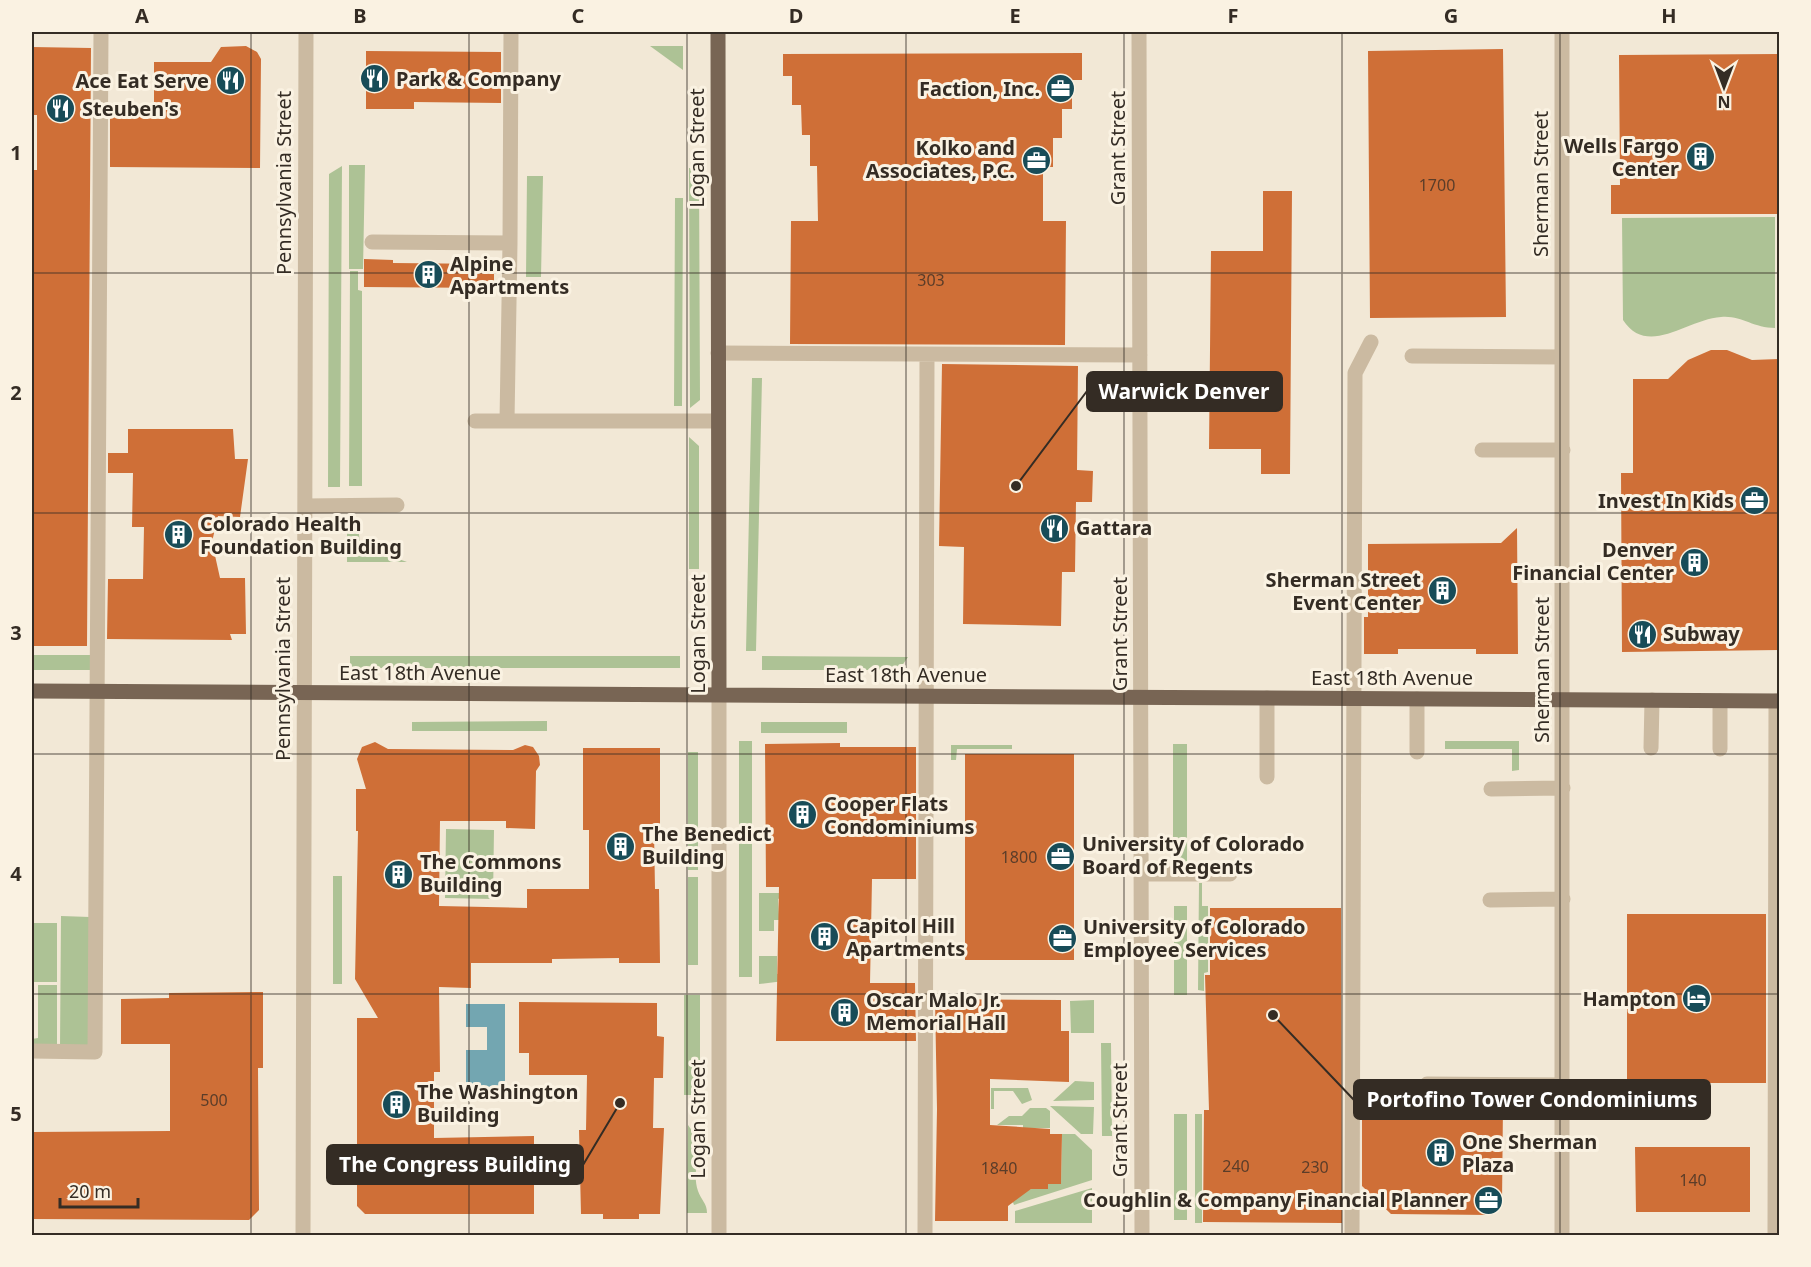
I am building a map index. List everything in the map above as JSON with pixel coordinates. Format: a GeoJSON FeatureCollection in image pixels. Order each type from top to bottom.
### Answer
{"type":"FeatureCollection","features":[{"type":"Feature","properties":{"kind":"main road","name":"Logan Street"},"geometry":{"type":"LineString","coordinates":[[718,32],[719,695]]}},
{"type":"Feature","properties":{"kind":"main road","name":"East 18th Avenue"},"geometry":{"type":"LineString","coordinates":[[32,692],[1778,701]]}},
{"type":"Feature","properties":{"kind":"street"},"geometry":{"type":"LineString","coordinates":[[32,1051],[95,1052],[101,32]]}},
{"type":"Feature","properties":{"kind":"street","name":"Pennsylvania Street"},"geometry":{"type":"LineString","coordinates":[[303,1236],[306,32]]}},
{"type":"Feature","properties":{"kind":"street"},"geometry":{"type":"LineString","coordinates":[[507,421],[511,32]]}},
{"type":"Feature","properties":{"kind":"street","name":"Grant Street"},"geometry":{"type":"LineString","coordinates":[[1139,32],[1142,1236]]}},
{"type":"Feature","properties":{"kind":"street","name":"Sherman Street"},"geometry":{"type":"LineString","coordinates":[[1562,32],[1562,1236]]}},
{"type":"Feature","properties":{"kind":"street"},"geometry":{"type":"LineString","coordinates":[[372,242],[510,243]]}},
{"type":"Feature","properties":{"kind":"street"},"geometry":{"type":"LineString","coordinates":[[1352,1236],[1355,373],[1371,342]]}},
{"type":"Feature","properties":{"kind":"street"},"geometry":{"type":"LineString","coordinates":[[718,354],[1140,355]]}},
{"type":"Feature","properties":{"kind":"street"},"geometry":{"type":"LineString","coordinates":[[925,1236],[927,355]]}},
{"type":"Feature","properties":{"kind":"street"},"geometry":{"type":"LineString","coordinates":[[1412,356],[1562,357]]}},
{"type":"Feature","properties":{"kind":"street"},"geometry":{"type":"LineString","coordinates":[[475,421],[718,421]]}},
{"type":"Feature","properties":{"kind":"street"},"geometry":{"type":"LineString","coordinates":[[1482,450],[1563,450]]}},
{"type":"Feature","properties":{"kind":"street"},"geometry":{"type":"LineString","coordinates":[[305,506],[397,505]]}},
{"type":"Feature","properties":{"kind":"street","name":"Logan Street"},"geometry":{"type":"LineString","coordinates":[[719,695],[719,1236]]}},
{"type":"Feature","properties":{"kind":"street"},"geometry":{"type":"LineString","coordinates":[[1267,698],[1267,777]]}},
{"type":"Feature","properties":{"kind":"street"},"geometry":{"type":"LineString","coordinates":[[1417,699],[1417,752]]}},
{"type":"Feature","properties":{"kind":"street"},"geometry":{"type":"LineString","coordinates":[[1651,748],[1652,700]]}},
{"type":"Feature","properties":{"kind":"street"},"geometry":{"type":"LineString","coordinates":[[1720,700],[1720,749]]}},
{"type":"Feature","properties":{"kind":"street"},"geometry":{"type":"LineString","coordinates":[[1775,1236],[1778,701]]}},
{"type":"Feature","properties":{"kind":"street"},"geometry":{"type":"LineString","coordinates":[[1491,789],[1563,788]]}},
{"type":"Feature","properties":{"kind":"street"},"geometry":{"type":"LineString","coordinates":[[1141,874],[1230,874]]}},
{"type":"Feature","properties":{"kind":"street"},"geometry":{"type":"LineString","coordinates":[[1490,900],[1563,899]]}},
{"type":"Feature","properties":{"kind":"street"},"geometry":{"type":"LineString","coordinates":[[1427,1084],[1562,1092],[1617,1100]]}},
{"type":"Feature","properties":{"kind":"green space"},"geometry":{"type":"Polygon","coordinates":[[[650,46],[683,46],[683,70],[650,46]]]}},
{"type":"Feature","properties":{"kind":"green space"},"geometry":{"type":"Polygon","coordinates":[[[349,165],[365,165],[363,269],[349,269],[349,165]]]}},
{"type":"Feature","properties":{"kind":"green space"},"geometry":{"type":"Polygon","coordinates":[[[342,166],[340,487],[328,487],[329,174],[342,166]]]}},
{"type":"Feature","properties":{"kind":"green space"},"geometry":{"type":"Polygon","coordinates":[[[689,168],[699,168],[700,400],[690,408],[689,168]]]}},
{"type":"Feature","properties":{"kind":"green space"},"geometry":{"type":"Polygon","coordinates":[[[527,176],[543,176],[541,277],[526,277],[527,176]]]}},
{"type":"Feature","properties":{"kind":"green space"},"geometry":{"type":"Polygon","coordinates":[[[675,198],[683,198],[682,406],[674,406],[675,198]]]}},
{"type":"Feature","properties":{"kind":"green space"},"geometry":{"type":"Polygon","coordinates":[[[1775,217],[1775,328],[1735,318],[1721,317],[1708,319],[1669,334],[1644,336],[1633,331],[1623,320],[1622,218],[1775,217]]]}},
{"type":"Feature","properties":{"kind":"green space"},"geometry":{"type":"Polygon","coordinates":[[[350,271],[358,271],[358,290],[362,291],[362,486],[349,486],[350,271]]]}},
{"type":"Feature","properties":{"kind":"green space"},"geometry":{"type":"Polygon","coordinates":[[[752,378],[762,378],[756,651],[746,651],[752,378]]]}},
{"type":"Feature","properties":{"kind":"green space"},"geometry":{"type":"Polygon","coordinates":[[[689,437],[699,446],[699,569],[689,569],[689,437]]]}},
{"type":"Feature","properties":{"kind":"green space"},"geometry":{"type":"Polygon","coordinates":[[[347,517],[358,523],[360,545],[407,562],[347,562],[347,517]]]}},
{"type":"Feature","properties":{"kind":"green space"},"geometry":{"type":"Polygon","coordinates":[[[32,655],[90,655],[90,670],[32,670],[32,655]]]}},
{"type":"Feature","properties":{"kind":"green space"},"geometry":{"type":"Polygon","coordinates":[[[350,656],[680,656],[680,668],[350,668],[350,656]]]}},
{"type":"Feature","properties":{"kind":"green space"},"geometry":{"type":"Polygon","coordinates":[[[762,656],[908,657],[899,670],[762,670],[762,656]]]}},
{"type":"Feature","properties":{"kind":"green space"},"geometry":{"type":"Polygon","coordinates":[[[547,721],[547,731],[412,731],[412,722],[547,721]]]}},
{"type":"Feature","properties":{"kind":"green space"},"geometry":{"type":"Polygon","coordinates":[[[761,722],[847,722],[847,733],[761,733],[761,722]]]}},
{"type":"Feature","properties":{"kind":"green space"},"geometry":{"type":"Polygon","coordinates":[[[739,741],[752,741],[752,977],[739,977],[739,741]]]}},
{"type":"Feature","properties":{"kind":"green space"},"geometry":{"type":"Polygon","coordinates":[[[1445,741],[1519,741],[1519,770],[1512,771],[1512,749],[1445,749],[1445,741]]]}},
{"type":"Feature","properties":{"kind":"green space"},"geometry":{"type":"Polygon","coordinates":[[[1173,744],[1187,744],[1187,866],[1173,855],[1173,744]]]}},
{"type":"Feature","properties":{"kind":"green space"},"geometry":{"type":"Polygon","coordinates":[[[951,745],[1012,745],[1012,749],[957,749],[956,760],[951,760],[951,745]]]}},
{"type":"Feature","properties":{"kind":"green space"},"geometry":{"type":"Polygon","coordinates":[[[688,752],[698,752],[698,870],[688,870],[688,752]]]}},
{"type":"Feature","properties":{"kind":"green space"},"geometry":{"type":"Polygon","coordinates":[[[446,829],[494,830],[493,899],[445,898],[446,829]]]}},
{"type":"Feature","properties":{"kind":"green space"},"geometry":{"type":"Polygon","coordinates":[[[333,876],[342,876],[342,984],[333,984],[333,876]]]}},
{"type":"Feature","properties":{"kind":"green space"},"geometry":{"type":"Polygon","coordinates":[[[688,877],[698,877],[698,965],[688,965],[688,877]]]}},
{"type":"Feature","properties":{"kind":"green space"},"geometry":{"type":"Polygon","coordinates":[[[1199,883],[1202,883],[1202,906],[1208,906],[1208,972],[1204,973],[1204,991],[1198,990],[1199,883]]]}},
{"type":"Feature","properties":{"kind":"green space"},"geometry":{"type":"Polygon","coordinates":[[[759,893],[791,893],[778,899],[779,915],[790,920],[774,920],[774,931],[759,931],[759,893]]]}},
{"type":"Feature","properties":{"kind":"green space"},"geometry":{"type":"Polygon","coordinates":[[[1174,906],[1187,906],[1187,995],[1174,995],[1174,906]]]}},
{"type":"Feature","properties":{"kind":"green space"},"geometry":{"type":"Polygon","coordinates":[[[61,916],[90,917],[89,1047],[60,1047],[61,916]]]}},
{"type":"Feature","properties":{"kind":"green space"},"geometry":{"type":"Polygon","coordinates":[[[32,923],[57,923],[57,982],[32,982],[32,923]]]}},
{"type":"Feature","properties":{"kind":"green space"},"geometry":{"type":"Polygon","coordinates":[[[759,956],[777,956],[777,974],[792,974],[792,980],[759,984],[759,956]]]}},
{"type":"Feature","properties":{"kind":"green space"},"geometry":{"type":"Polygon","coordinates":[[[38,985],[57,985],[57,1044],[32,1044],[32,1039],[38,1038],[38,985]]]}},
{"type":"Feature","properties":{"kind":"green space"},"geometry":{"type":"Polygon","coordinates":[[[684,995],[700,995],[700,1086],[692,1095],[684,1095],[684,995]]]}},
{"type":"Feature","properties":{"kind":"green space"},"geometry":{"type":"Polygon","coordinates":[[[1094,1000],[1094,1033],[1071,1033],[1070,1001],[1094,1000]]]}},
{"type":"Feature","properties":{"kind":"green space"},"geometry":{"type":"Polygon","coordinates":[[[1101,1043],[1111,1043],[1112,1136],[1102,1136],[1101,1043]]]}},
{"type":"Feature","properties":{"kind":"green space"},"geometry":{"type":"Polygon","coordinates":[[[1075,1081],[1094,1082],[1094,1100],[1053,1101],[1075,1081]]]}},
{"type":"Feature","properties":{"kind":"green space"},"geometry":{"type":"Polygon","coordinates":[[[991,1088],[1028,1088],[1032,1100],[1022,1104],[1013,1091],[994,1091],[994,1109],[991,1109],[991,1088]]]}},
{"type":"Feature","properties":{"kind":"green space"},"geometry":{"type":"Polygon","coordinates":[[[1050,1106],[1094,1107],[1093,1134],[1081,1134],[1050,1106]]]}},
{"type":"Feature","properties":{"kind":"green space"},"geometry":{"type":"Polygon","coordinates":[[[1030,1108],[1046,1108],[1050,1111],[1050,1128],[1029,1128],[1023,1133],[1023,1125],[997,1125],[1009,1116],[1022,1116],[1030,1108]]]}},
{"type":"Feature","properties":{"kind":"green space"},"geometry":{"type":"Polygon","coordinates":[[[1174,1114],[1187,1114],[1187,1220],[1174,1220],[1174,1114]]]}},
{"type":"Feature","properties":{"kind":"green space"},"geometry":{"type":"Polygon","coordinates":[[[1195,1114],[1202,1114],[1202,1223],[1195,1223],[1195,1114]]]}},
{"type":"Feature","properties":{"kind":"green space"},"geometry":{"type":"Polygon","coordinates":[[[688,1125],[694,1134],[696,1143],[696,1182],[707,1213],[687,1213],[688,1125]]]}},
{"type":"Feature","properties":{"kind":"green space"},"geometry":{"type":"Polygon","coordinates":[[[1062,1134],[1075,1134],[1092,1150],[1092,1180],[1014,1205],[1011,1197],[1031,1189],[1048,1189],[1048,1184],[1061,1184],[1062,1134]]]}},
{"type":"Feature","properties":{"kind":"green space"},"geometry":{"type":"Polygon","coordinates":[[[1092,1188],[1092,1223],[1015,1223],[1015,1211],[1092,1188]]]}},
{"type":"Feature","properties":{"kind":"water"},"geometry":{"type":"Polygon","coordinates":[[[466,1004],[505,1004],[505,1094],[466,1094],[466,1050],[487,1050],[487,1027],[466,1027],[466,1004]]]}},
{"type":"Feature","properties":{"kind":"building"},"geometry":{"type":"Polygon","coordinates":[[[246,46],[257,52],[261,59],[260,168],[110,167],[110,108],[154,108],[154,62],[211,62],[221,47],[246,46]]]}},
{"type":"Feature","properties":{"kind":"building"},"geometry":{"type":"Polygon","coordinates":[[[32,47],[91,48],[87,646],[32,646],[32,170],[37,170],[37,115],[32,115],[32,47]]]}},
{"type":"Feature","properties":{"kind":"building"},"geometry":{"type":"Polygon","coordinates":[[[1503,49],[1506,317],[1370,318],[1368,51],[1503,49]]]}},
{"type":"Feature","properties":{"kind":"building"},"geometry":{"type":"Polygon","coordinates":[[[366,51],[501,52],[501,103],[414,102],[414,109],[366,109],[366,51]]]}},
{"type":"Feature","properties":{"kind":"building"},"geometry":{"type":"Polygon","coordinates":[[[1082,53],[1082,80],[1072,80],[1072,109],[1062,109],[1062,138],[1053,138],[1053,167],[1043,167],[1043,221],[1066,221],[1065,345],[790,344],[791,221],[818,221],[817,166],[810,166],[810,135],[802,135],[801,105],[792,105],[792,76],[783,76],[783,54],[1082,53]]]}},
{"type":"Feature","properties":{"kind":"building","name":"Wells Fargo Center"},"geometry":{"type":"Polygon","coordinates":[[[1779,54],[1779,214],[1611,214],[1611,185],[1620,185],[1619,55],[1779,54]]]}},
{"type":"Feature","properties":{"kind":"building"},"geometry":{"type":"Polygon","coordinates":[[[1263,191],[1292,191],[1290,474],[1261,474],[1261,449],[1209,449],[1211,251],[1263,251],[1263,191]]]}},
{"type":"Feature","properties":{"kind":"building","name":"Alpine Apartments"},"geometry":{"type":"Polygon","coordinates":[[[364,259],[393,260],[393,263],[494,264],[494,288],[364,287],[364,259]]]}},
{"type":"Feature","properties":{"kind":"building"},"geometry":{"type":"Polygon","coordinates":[[[1711,350],[1727,350],[1752,360],[1779,359],[1779,650],[1622,652],[1621,473],[1633,473],[1633,379],[1668,379],[1688,360],[1711,350]]]}},
{"type":"Feature","properties":{"kind":"building"},"geometry":{"type":"Polygon","coordinates":[[[942,364],[1078,366],[1077,470],[1093,471],[1092,502],[1076,502],[1075,572],[1062,572],[1061,626],[963,624],[964,547],[939,546],[942,364]]]}},
{"type":"Feature","properties":{"kind":"building","name":"Colorado Health Foundation Building"},"geometry":{"type":"Polygon","coordinates":[[[128,429],[233,429],[235,459],[248,459],[240,517],[218,516],[212,542],[220,578],[245,578],[246,634],[230,634],[232,640],[107,639],[108,579],[143,579],[144,527],[132,527],[133,473],[108,473],[108,453],[128,453],[128,429]]]}},
{"type":"Feature","properties":{"kind":"building","name":"Sherman Street Event Center"},"geometry":{"type":"Polygon","coordinates":[[[1517,528],[1518,654],[1476,654],[1476,649],[1398,649],[1398,654],[1364,654],[1364,617],[1368,617],[1368,544],[1501,543],[1517,528]]]}},
{"type":"Feature","properties":{"kind":"building"},"geometry":{"type":"Polygon","coordinates":[[[375,742],[388,749],[513,750],[525,745],[533,747],[539,756],[540,765],[536,771],[535,829],[506,828],[506,821],[440,821],[439,906],[527,908],[527,889],[589,889],[589,830],[583,830],[583,748],[660,748],[660,830],[654,831],[655,889],[659,889],[660,963],[619,963],[619,958],[552,959],[552,963],[471,963],[471,988],[439,987],[440,1072],[434,1072],[434,1138],[534,1136],[534,1214],[365,1214],[357,1206],[357,1018],[378,1018],[355,979],[358,831],[356,831],[356,789],[366,789],[357,759],[362,747],[375,742]]]}},
{"type":"Feature","properties":{"kind":"building"},"geometry":{"type":"Polygon","coordinates":[[[840,743],[840,747],[916,747],[916,879],[872,879],[870,983],[915,983],[916,1041],[776,1041],[779,887],[766,887],[765,744],[840,743]]]}},
{"type":"Feature","properties":{"kind":"building"},"geometry":{"type":"Polygon","coordinates":[[[965,754],[1074,754],[1074,960],[965,960],[965,754]]]}},
{"type":"Feature","properties":{"kind":"building"},"geometry":{"type":"Polygon","coordinates":[[[1210,908],[1341,908],[1342,1223],[1203,1222],[1204,1110],[1209,1110],[1205,975],[1210,975],[1210,908]]]}},
{"type":"Feature","properties":{"kind":"building","name":"Hampton"},"geometry":{"type":"Polygon","coordinates":[[[1627,914],[1766,914],[1766,1083],[1627,1083],[1627,914]]]}},
{"type":"Feature","properties":{"kind":"building"},"geometry":{"type":"Polygon","coordinates":[[[263,992],[263,1068],[258,1068],[259,1210],[249,1220],[32,1219],[32,1132],[170,1131],[170,1044],[121,1044],[121,999],[169,998],[169,993],[263,992]]]}},
{"type":"Feature","properties":{"kind":"building"},"geometry":{"type":"Polygon","coordinates":[[[935,999],[1061,1000],[1061,1031],[1069,1031],[1069,1082],[990,1079],[990,1125],[1050,1129],[1050,1134],[1062,1134],[1061,1184],[1048,1184],[1048,1189],[1031,1189],[1008,1206],[1008,1221],[935,1221],[937,1109],[935,999]]]}},
{"type":"Feature","properties":{"kind":"building"},"geometry":{"type":"Polygon","coordinates":[[[519,1002],[657,1003],[657,1036],[664,1037],[663,1078],[654,1078],[653,1128],[664,1128],[660,1214],[639,1214],[639,1219],[603,1219],[603,1214],[581,1214],[579,1130],[586,1130],[587,1075],[529,1075],[529,1053],[519,1053],[519,1002]]]}},
{"type":"Feature","properties":{"kind":"building","name":"One Sherman Plaza"},"geometry":{"type":"Polygon","coordinates":[[[1392,1092],[1494,1094],[1503,1104],[1502,1203],[1490,1215],[1391,1214],[1362,1186],[1362,1111],[1371,1111],[1392,1092]]]}},
{"type":"Feature","properties":{"kind":"building"},"geometry":{"type":"Polygon","coordinates":[[[1635,1147],[1750,1147],[1750,1212],[1636,1212],[1635,1147]]]}},
{"type":"Feature","properties":{"kind":"place","name":"Park & Company"},"geometry":{"type":"Point","coordinates":[375,79]}},
{"type":"Feature","properties":{"kind":"place","name":"Ace Eat Serve"},"geometry":{"type":"Point","coordinates":[230,81]}},
{"type":"Feature","properties":{"kind":"place","name":"Faction, Inc."},"geometry":{"type":"Point","coordinates":[1061,89]}},
{"type":"Feature","properties":{"kind":"place","name":"Steuben's"},"geometry":{"type":"Point","coordinates":[61,109]}},
{"type":"Feature","properties":{"kind":"place","name":"Wells Fargo Center"},"geometry":{"type":"Point","coordinates":[1700,157]}},
{"type":"Feature","properties":{"kind":"place","name":"Kolko and Associates, P.C."},"geometry":{"type":"Point","coordinates":[1036,160]}},
{"type":"Feature","properties":{"kind":"place","name":"Alpine Apartments"},"geometry":{"type":"Point","coordinates":[429,275]}},
{"type":"Feature","properties":{"kind":"place","name":"Warwick Denver"},"geometry":{"type":"Point","coordinates":[1016,486]}},
{"type":"Feature","properties":{"kind":"place","name":"Invest In Kids"},"geometry":{"type":"Point","coordinates":[1755,501]}},
{"type":"Feature","properties":{"kind":"place","name":"Gattara"},"geometry":{"type":"Point","coordinates":[1055,528]}},
{"type":"Feature","properties":{"kind":"place","name":"Colorado Health Foundation Building"},"geometry":{"type":"Point","coordinates":[179,535]}},
{"type":"Feature","properties":{"kind":"place","name":"Denver Financial Center"},"geometry":{"type":"Point","coordinates":[1695,562]}},
{"type":"Feature","properties":{"kind":"place","name":"Sherman Street Event Center"},"geometry":{"type":"Point","coordinates":[1442,591]}},
{"type":"Feature","properties":{"kind":"place","name":"Subway"},"geometry":{"type":"Point","coordinates":[1642,634]}},
{"type":"Feature","properties":{"kind":"place","name":"Cooper Flats Condominiums"},"geometry":{"type":"Point","coordinates":[803,815]}},
{"type":"Feature","properties":{"kind":"place","name":"The Benedict Building"},"geometry":{"type":"Point","coordinates":[621,846]}},
{"type":"Feature","properties":{"kind":"place","name":"University of Colorado Board of Regents"},"geometry":{"type":"Point","coordinates":[1061,856]}},
{"type":"Feature","properties":{"kind":"place","name":"The Commons Building"},"geometry":{"type":"Point","coordinates":[399,874]}},
{"type":"Feature","properties":{"kind":"place","name":"Capitol Hill Apartments"},"geometry":{"type":"Point","coordinates":[825,937]}},
{"type":"Feature","properties":{"kind":"place","name":"University of Colorado Employee Services"},"geometry":{"type":"Point","coordinates":[1062,938]}},
{"type":"Feature","properties":{"kind":"place","name":"Hampton"},"geometry":{"type":"Point","coordinates":[1697,999]}},
{"type":"Feature","properties":{"kind":"place","name":"Oscar Malo Jr. Memorial Hall"},"geometry":{"type":"Point","coordinates":[845,1012]}},
{"type":"Feature","properties":{"kind":"place","name":"Portofino Tower Condominiums"},"geometry":{"type":"Point","coordinates":[1273,1015]}},
{"type":"Feature","properties":{"kind":"place","name":"The Congress Building"},"geometry":{"type":"Point","coordinates":[620,1103]}},
{"type":"Feature","properties":{"kind":"place","name":"The Washington Building"},"geometry":{"type":"Point","coordinates":[396,1104]}},
{"type":"Feature","properties":{"kind":"place","name":"One Sherman Plaza"},"geometry":{"type":"Point","coordinates":[1441,1153]}},
{"type":"Feature","properties":{"kind":"place","name":"Coughlin & Company Financial Planner"},"geometry":{"type":"Point","coordinates":[1489,1200]}}]}
